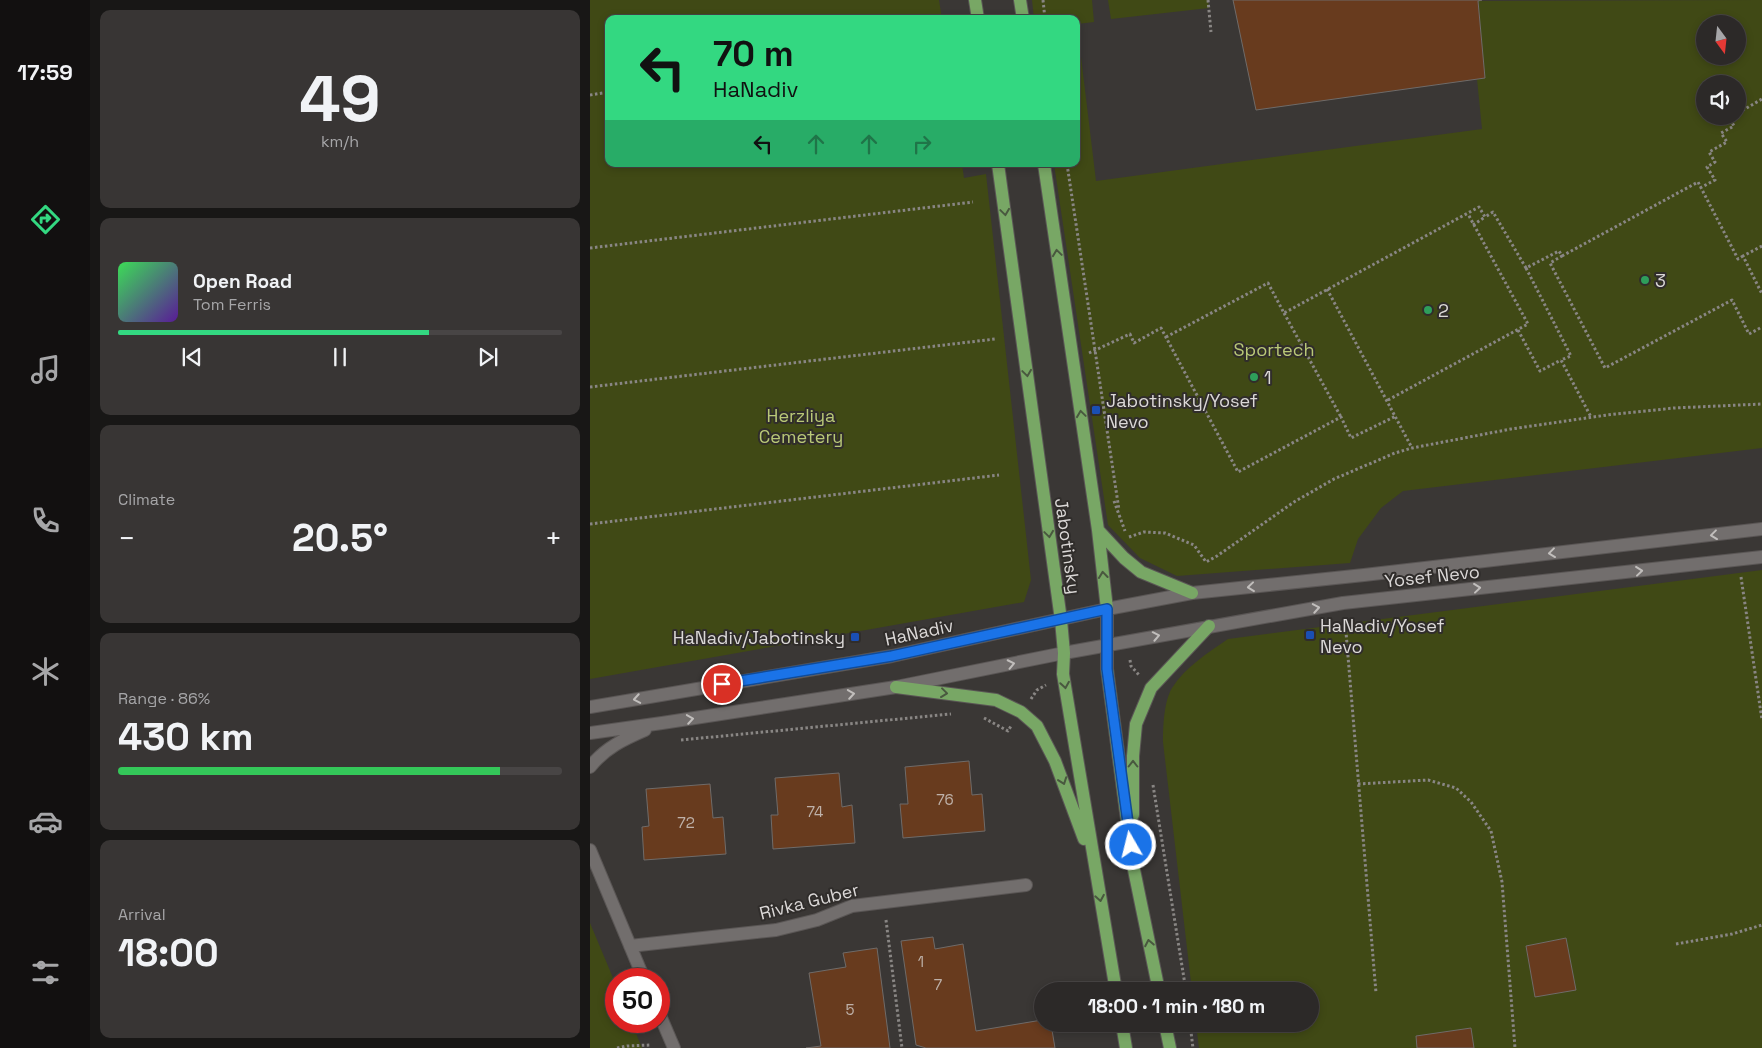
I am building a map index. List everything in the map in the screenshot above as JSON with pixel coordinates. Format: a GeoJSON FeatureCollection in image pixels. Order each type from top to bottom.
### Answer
{"type":"FeatureCollection","features":[{"type":"Feature","properties":{"kind":"main road"},"geometry":{"type":"LineString","coordinates":[[975,0],[977,15]]}},
{"type":"Feature","properties":{"kind":"main road"},"geometry":{"type":"LineString","coordinates":[[1020,0],[1022,15]]}},
{"type":"Feature","properties":{"kind":"main road","name":"Jabotinsky"},"geometry":{"type":"LineString","coordinates":[[998,167],[1061,620],[1064,674],[1094,867],[1114,982]]}},
{"type":"Feature","properties":{"kind":"main road","name":"Jabotinsky"},"geometry":{"type":"LineString","coordinates":[[1044,167],[1098,530],[1107,609],[1107,669],[1133,865],[1157,982]]}},
{"type":"Feature","properties":{"kind":"main road"},"geometry":{"type":"LineString","coordinates":[[1098,530],[1124,558],[1141,572],[1192,593]]}},
{"type":"Feature","properties":{"kind":"main road"},"geometry":{"type":"LineString","coordinates":[[1133,865],[1133,756],[1136,724],[1150,688],[1209,626]]}},
{"type":"Feature","properties":{"kind":"main road"},"geometry":{"type":"LineString","coordinates":[[896,688],[996,700],[1021,712],[1037,726],[1056,761],[1094,867]]}},
{"type":"Feature","properties":{"kind":"main road"},"geometry":{"type":"LineString","coordinates":[[1123,1032],[1126,1048]]}},
{"type":"Feature","properties":{"kind":"main road"},"geometry":{"type":"LineString","coordinates":[[1167,1032],[1170,1048]]}},
{"type":"Feature","properties":{"kind":"street","name":"Yosef Nevo"},"geometry":{"type":"LineString","coordinates":[[1107,609],[1192,593],[1762,529]]}},
{"type":"Feature","properties":{"kind":"street","name":"Yosef Nevo"},"geometry":{"type":"LineString","coordinates":[[1108,646],[1343,603],[1762,557]]}},
{"type":"Feature","properties":{"kind":"street","name":"HaNadiv"},"geometry":{"type":"LineString","coordinates":[[590,706],[892,656],[1107,609]]}},
{"type":"Feature","properties":{"kind":"street"},"geometry":{"type":"LineString","coordinates":[[590,732],[662,724],[896,688],[1064,653],[1108,646]]}},
{"type":"Feature","properties":{"kind":"street"},"geometry":{"type":"LineString","coordinates":[[590,767],[604,752],[622,740],[662,724]]}},
{"type":"Feature","properties":{"kind":"street"},"geometry":{"type":"LineString","coordinates":[[590,850],[639,968]]}},
{"type":"Feature","properties":{"kind":"street","name":"Rivka Guber"},"geometry":{"type":"LineString","coordinates":[[630,946],[776,930],[817,920],[852,906],[1026,885]]}},
{"type":"Feature","properties":{"kind":"street"},"geometry":{"type":"LineString","coordinates":[[667,1033],[674,1048]]}},
{"type":"Feature","properties":{"kind":"path"},"geometry":{"type":"LineString","coordinates":[[1042,0],[1044,15]]}},
{"type":"Feature","properties":{"kind":"path"},"geometry":{"type":"LineString","coordinates":[[1208,0],[1211,32]]}},
{"type":"Feature","properties":{"kind":"path"},"geometry":{"type":"LineString","coordinates":[[590,95],[605,93]]}},
{"type":"Feature","properties":{"kind":"path"},"geometry":{"type":"LineString","coordinates":[[1746,108],[1762,99]]}},
{"type":"Feature","properties":{"kind":"path"},"geometry":{"type":"LineString","coordinates":[[1700,188],[1715,180],[1707,167],[1715,162],[1709,152],[1726,142],[1721,133],[1733,125]]}},
{"type":"Feature","properties":{"kind":"path"},"geometry":{"type":"LineString","coordinates":[[1067,167],[1120,518],[1124,558]]}},
{"type":"Feature","properties":{"kind":"path"},"geometry":{"type":"LineString","coordinates":[[1762,246],[1738,259],[1698,182],[1550,263],[1605,368],[1732,300],[1750,334],[1762,327]]}},
{"type":"Feature","properties":{"kind":"path"},"geometry":{"type":"LineString","coordinates":[[590,248],[973,202]]}},
{"type":"Feature","properties":{"kind":"path"},"geometry":{"type":"LineString","coordinates":[[1284,313],[1479,207],[1485,217]]}},
{"type":"Feature","properties":{"kind":"path"},"geometry":{"type":"LineString","coordinates":[[1473,225],[1493,212],[1526,268],[1571,356],[1540,371],[1518,330]]}},
{"type":"Feature","properties":{"kind":"path"},"geometry":{"type":"LineString","coordinates":[[1388,400],[1528,324],[1468,214]]}},
{"type":"Feature","properties":{"kind":"path"},"geometry":{"type":"LineString","coordinates":[[1526,268],[1559,251],[1562,256]]}},
{"type":"Feature","properties":{"kind":"path"},"geometry":{"type":"LineString","coordinates":[[1743,256],[1762,294]]}},
{"type":"Feature","properties":{"kind":"path"},"geometry":{"type":"LineString","coordinates":[[1166,337],[1268,283],[1352,438],[1396,416]]}},
{"type":"Feature","properties":{"kind":"path"},"geometry":{"type":"LineString","coordinates":[[1328,289],[1412,448]]}},
{"type":"Feature","properties":{"kind":"path"},"geometry":{"type":"LineString","coordinates":[[1087,354],[1130,334],[1134,343],[1161,328],[1238,472],[1340,418]]}},
{"type":"Feature","properties":{"kind":"path"},"geometry":{"type":"LineString","coordinates":[[590,387],[994,339]]}},
{"type":"Feature","properties":{"kind":"path"},"geometry":{"type":"LineString","coordinates":[[1561,360],[1591,417]]}},
{"type":"Feature","properties":{"kind":"path"},"geometry":{"type":"LineString","coordinates":[[1127,537],[1144,532],[1165,533],[1194,545],[1206,562],[1294,502],[1334,479],[1395,453],[1412,448],[1511,429],[1591,417],[1674,408],[1762,404]]}},
{"type":"Feature","properties":{"kind":"path"},"geometry":{"type":"LineString","coordinates":[[590,524],[1000,475]]}},
{"type":"Feature","properties":{"kind":"path"},"geometry":{"type":"LineString","coordinates":[[1739,560],[1762,720]]}},
{"type":"Feature","properties":{"kind":"path"},"geometry":{"type":"LineString","coordinates":[[1343,603],[1376,994]]}},
{"type":"Feature","properties":{"kind":"path"},"geometry":{"type":"LineString","coordinates":[[675,741],[954,714]]}},
{"type":"Feature","properties":{"kind":"path"},"geometry":{"type":"LineString","coordinates":[[982,717],[1008,731]]}},
{"type":"Feature","properties":{"kind":"path"},"geometry":{"type":"LineString","coordinates":[[1358,784],[1428,780],[1456,788],[1471,802],[1491,831],[1502,882],[1515,1048]]}},
{"type":"Feature","properties":{"kind":"path"},"geometry":{"type":"LineString","coordinates":[[1153,788],[1185,982]]}},
{"type":"Feature","properties":{"kind":"path"},"geometry":{"type":"LineString","coordinates":[[884,902],[902,1048]]}},
{"type":"Feature","properties":{"kind":"path"},"geometry":{"type":"LineString","coordinates":[[1676,944],[1732,934],[1762,925]]}},
{"type":"Feature","properties":{"kind":"path"},"geometry":{"type":"LineString","coordinates":[[1191,1032],[1193,1048]]}},
{"type":"Feature","properties":{"kind":"path"},"geometry":{"type":"LineString","coordinates":[[617,1048],[650,1045]]}},
{"type":"Feature","properties":{"kind":"green space","name":"Herzliya Cemetery"},"geometry":{"type":"Polygon","coordinates":[[[590,0],[939,0],[941,15],[605,15],[605,167],[962,167],[964,178],[986,174],[1031,580],[1024,602],[590,679],[590,0]]]}},
{"type":"Feature","properties":{"kind":"green space","name":"Sportech"},"geometry":{"type":"Polygon","coordinates":[[[1032,0],[1092,0],[1094,22],[1080,24],[1080,15],[1034,15],[1032,0]]]}},
{"type":"Feature","properties":{"kind":"green space"},"geometry":{"type":"Polygon","coordinates":[[[1108,0],[1208,0],[1209,8],[1111,19],[1108,0]]]}},
{"type":"Feature","properties":{"kind":"green space","name":"Sportech"},"geometry":{"type":"Polygon","coordinates":[[[1762,0],[1762,448],[1403,491],[1381,508],[1358,539],[1350,563],[1177,576],[1140,558],[1108,525],[1054,167],[1080,167],[1080,49],[1096,181],[1482,129],[1477,79],[1485,78],[1478,1],[1762,0]]]}},
{"type":"Feature","properties":{"kind":"green space"},"geometry":{"type":"Polygon","coordinates":[[[1762,570],[1762,1048],[1199,1048],[1197,1032],[1319,1032],[1319,982],[1191,982],[1163,742],[1164,714],[1169,693],[1177,680],[1190,667],[1228,639],[1762,570]]]}},
{"type":"Feature","properties":{"kind":"green space"},"geometry":{"type":"Polygon","coordinates":[[[590,923],[609,968],[605,968],[605,1033],[636,1033],[642,1048],[590,1048],[590,923]]]}},
{"type":"Feature","properties":{"kind":"building"},"geometry":{"type":"Polygon","coordinates":[[[1233,0],[1482,0],[1478,1],[1485,78],[1256,110],[1233,0]]]}},
{"type":"Feature","properties":{"kind":"building"},"geometry":{"type":"Polygon","coordinates":[[[969,761],[972,795],[982,794],[985,831],[903,838],[900,804],[908,804],[905,767],[969,761]]]}},
{"type":"Feature","properties":{"kind":"building"},"geometry":{"type":"Polygon","coordinates":[[[839,773],[842,807],[852,805],[855,843],[773,849],[771,815],[778,815],[775,778],[839,773]]]}},
{"type":"Feature","properties":{"kind":"building"},"geometry":{"type":"Polygon","coordinates":[[[710,784],[713,818],[723,817],[726,854],[644,860],[642,827],[649,826],[646,789],[710,784]]]}},
{"type":"Feature","properties":{"kind":"building"},"geometry":{"type":"Polygon","coordinates":[[[933,937],[935,949],[963,944],[976,1031],[1034,1021],[1034,1032],[1052,1032],[1055,1048],[926,1048],[916,1045],[901,941],[933,937]]]}},
{"type":"Feature","properties":{"kind":"building"},"geometry":{"type":"Polygon","coordinates":[[[1566,938],[1576,990],[1535,997],[1526,946],[1566,938]]]}},
{"type":"Feature","properties":{"kind":"building"},"geometry":{"type":"Polygon","coordinates":[[[877,948],[890,1048],[806,1048],[821,1046],[809,973],[846,967],[843,953],[877,948]]]}},
{"type":"Feature","properties":{"kind":"building"},"geometry":{"type":"Polygon","coordinates":[[[1471,1028],[1474,1048],[1417,1048],[1416,1036],[1471,1028]]]}},
{"type":"Feature","properties":{"kind":"place","name":"3"},"geometry":{"type":"Point","coordinates":[1645,280]}},
{"type":"Feature","properties":{"kind":"place","name":"2"},"geometry":{"type":"Point","coordinates":[1428,310]}},
{"type":"Feature","properties":{"kind":"place","name":"1"},"geometry":{"type":"Point","coordinates":[1254,377]}},
{"type":"Feature","properties":{"kind":"place","name":"Jabotinsky/Yosef Nevo"},"geometry":{"type":"Point","coordinates":[1096,410]}},
{"type":"Feature","properties":{"kind":"place","name":"HaNadiv/Yosef Nevo"},"geometry":{"type":"Point","coordinates":[1310,635]}},
{"type":"Feature","properties":{"kind":"place","name":"HaNadiv/Jabotinsky"},"geometry":{"type":"Point","coordinates":[855,637]}},
{"type":"Feature","properties":{"kind":"route"},"geometry":{"type":"LineString","coordinates":[[722,684],[892,656],[1107,609],[1107,669],[1131,845]]}}]}
